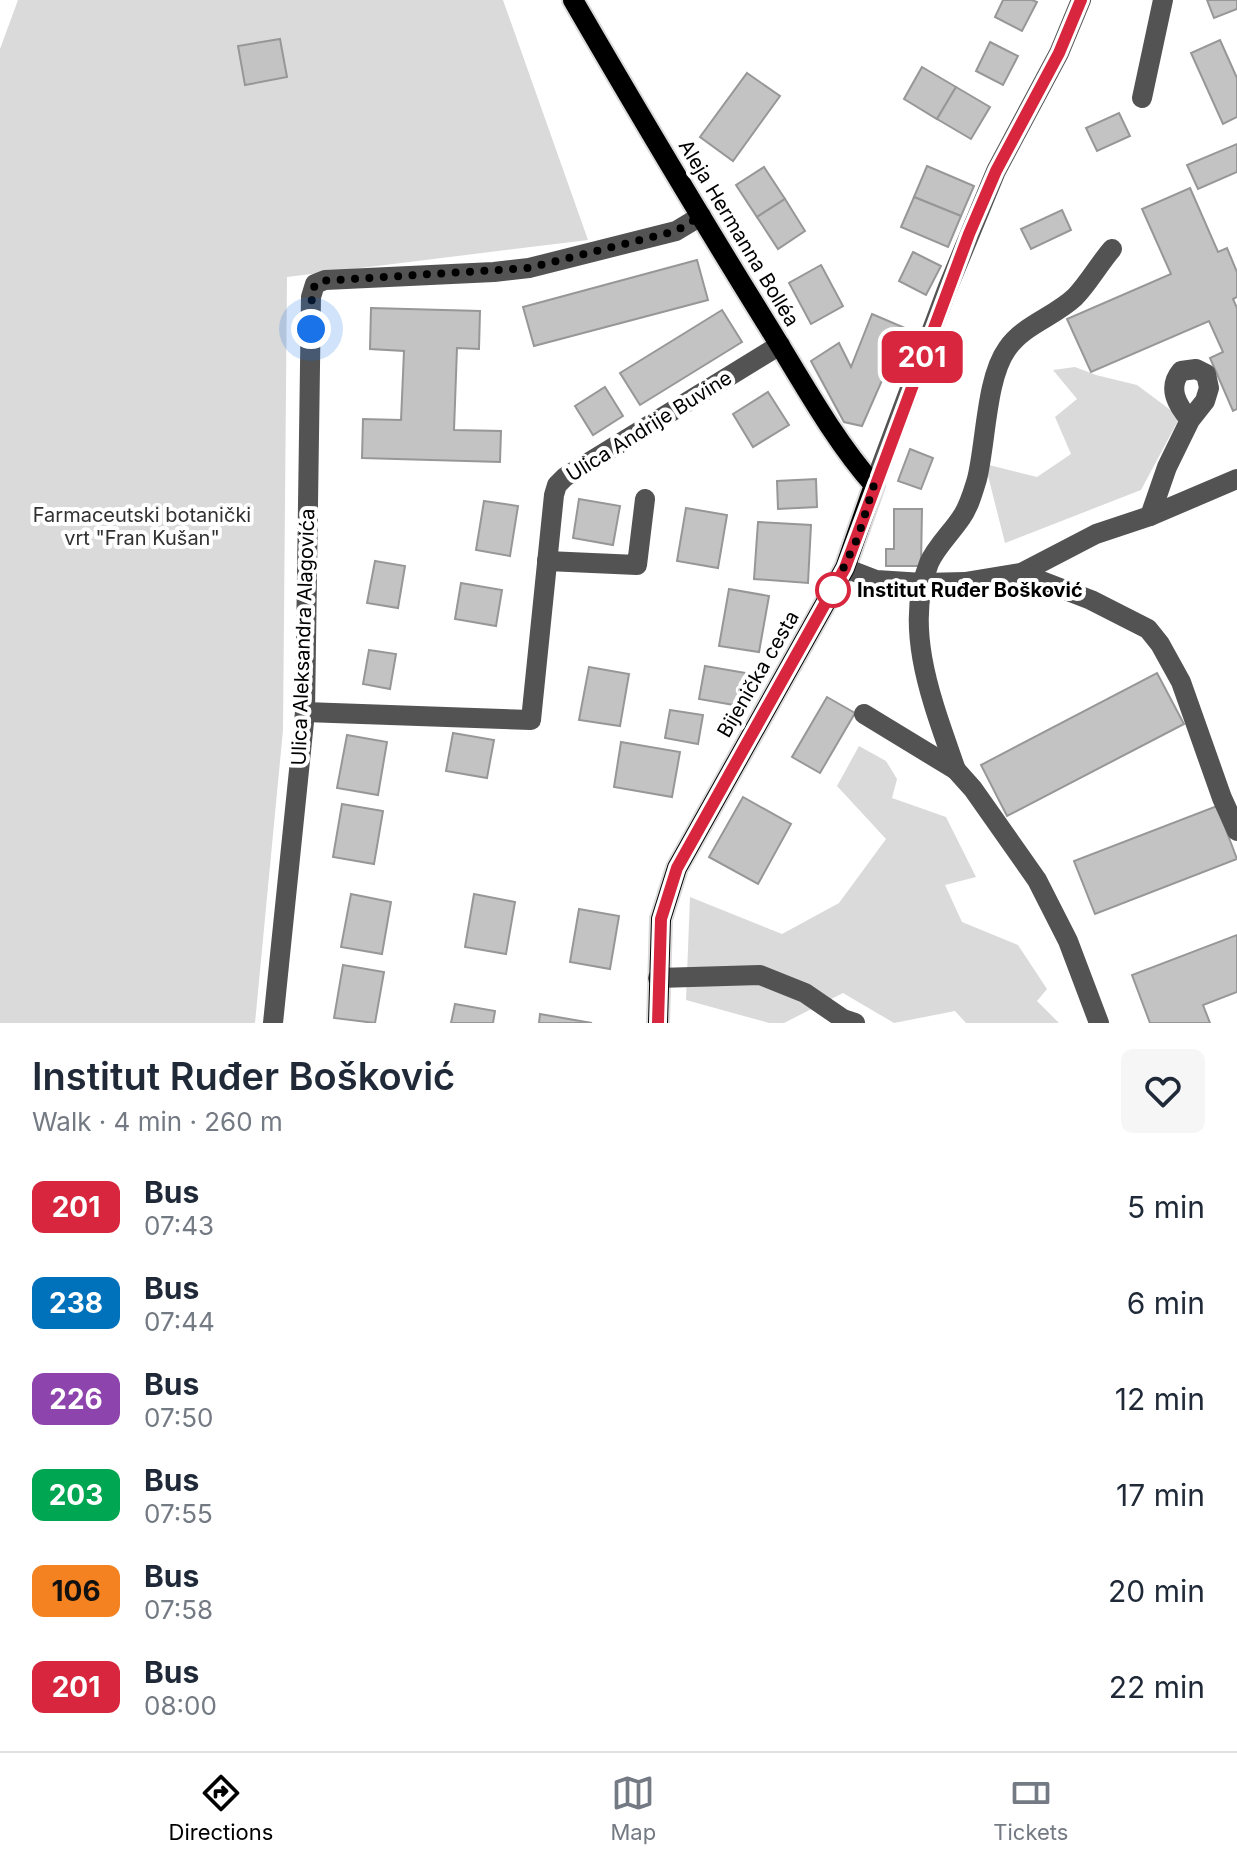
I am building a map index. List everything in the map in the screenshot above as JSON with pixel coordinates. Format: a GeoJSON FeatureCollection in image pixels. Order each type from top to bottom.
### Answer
{"type":"FeatureCollection","features":[{"type":"Feature","properties":{"kind":"main road","name":"Aleja Hermanna Bolléa"},"geometry":{"type":"LineString","coordinates":[[578,2],[701,216],[780,345],[858,466],[874,485]]}},
{"type":"Feature","properties":{"kind":"main road","name":"Bijenička cesta"},"geometry":{"type":"LineString","coordinates":[[658,1023],[661,919],[677,868],[845,568],[874,485]]}},
{"type":"Feature","properties":{"kind":"street","name":"Bijenička cesta"},"geometry":{"type":"LineString","coordinates":[[874,485],[990,183],[1059,53],[1081,0]]}},
{"type":"Feature","properties":{"kind":"street"},"geometry":{"type":"LineString","coordinates":[[1142,98],[1163,0]]}},
{"type":"Feature","properties":{"kind":"street","name":"Ulica Aleksandra Alagovića"},"geometry":{"type":"LineString","coordinates":[[273,1023],[305,712],[311,297],[315,284],[325,280],[529,268],[676,231],[701,216]]}},
{"type":"Feature","properties":{"kind":"street"},"geometry":{"type":"LineString","coordinates":[[956,770],[928,683],[919,633],[923,583],[930,560],[963,516],[974,491],[994,380],[1005,351],[1015,339],[1075,297],[1112,249]]}},
{"type":"Feature","properties":{"kind":"street","name":"Ulica Andrije Buvine"},"geometry":{"type":"LineString","coordinates":[[305,712],[531,720],[557,485],[565,477],[780,345]]}},
{"type":"Feature","properties":{"kind":"street"},"geometry":{"type":"LineString","coordinates":[[1150,516],[1167,467],[1190,420]]}},
{"type":"Feature","properties":{"kind":"street"},"geometry":{"type":"LineString","coordinates":[[845,568],[887,582],[965,582],[1021,573],[1096,534],[1150,516],[1237,479]]}},
{"type":"Feature","properties":{"kind":"street"},"geometry":{"type":"LineString","coordinates":[[547,561],[637,565],[645,499]]}},
{"type":"Feature","properties":{"kind":"street"},"geometry":{"type":"LineString","coordinates":[[1021,573],[1091,600],[1148,629],[1181,682],[1222,798],[1237,831]]}},
{"type":"Feature","properties":{"kind":"street"},"geometry":{"type":"LineString","coordinates":[[864,714],[956,770],[973,789],[1037,880],[1068,941],[1099,1023]]}},
{"type":"Feature","properties":{"kind":"street"},"geometry":{"type":"LineString","coordinates":[[658,978],[760,975],[805,993],[843,1019],[855,1023]]}},
{"type":"Feature","properties":{"kind":"green space","name":"Farmaceutski botanički vrt \"Fran Kušan\""},"geometry":{"type":"Polygon","coordinates":[[[18,0],[503,0],[588,240],[287,277],[283,730],[255,1023],[0,1023],[0,49],[18,0]]]}},
{"type":"Feature","properties":{"kind":"green space"},"geometry":{"type":"Polygon","coordinates":[[[1075,367],[1137,385],[1180,417],[1141,490],[1005,543],[985,464],[1037,477],[1071,454],[1055,417],[1077,399],[1053,370],[1075,367]]]}},
{"type":"Feature","properties":{"kind":"green space"},"geometry":{"type":"Polygon","coordinates":[[[859,746],[886,761],[897,779],[892,798],[946,817],[976,877],[945,885],[962,922],[1018,945],[1047,989],[1037,1001],[1059,1023],[966,1023],[955,1011],[894,1023],[843,993],[784,1023],[769,1023],[686,1000],[690,897],[782,934],[839,903],[886,839],[837,786],[859,746]]]}},
{"type":"Feature","properties":{"kind":"building"},"geometry":{"type":"Polygon","coordinates":[[[1003,0],[1037,2],[1022,31],[995,17],[1003,0]]]}},
{"type":"Feature","properties":{"kind":"building"},"geometry":{"type":"Polygon","coordinates":[[[1207,0],[1237,0],[1237,9],[1214,18],[1207,0]]]}},
{"type":"Feature","properties":{"kind":"building"},"geometry":{"type":"Polygon","coordinates":[[[280,39],[287,77],[245,85],[238,46],[280,39]]]}},
{"type":"Feature","properties":{"kind":"building"},"geometry":{"type":"Polygon","coordinates":[[[1220,40],[1237,78],[1237,117],[1223,124],[1191,53],[1220,40]]]}},
{"type":"Feature","properties":{"kind":"building"},"geometry":{"type":"Polygon","coordinates":[[[990,42],[1018,56],[1003,85],[976,71],[990,42]]]}},
{"type":"Feature","properties":{"kind":"building"},"geometry":{"type":"Polygon","coordinates":[[[922,67],[956,87],[937,119],[904,99],[922,67]]]}},
{"type":"Feature","properties":{"kind":"building"},"geometry":{"type":"Polygon","coordinates":[[[747,73],[780,96],[733,161],[700,137],[747,73]]]}},
{"type":"Feature","properties":{"kind":"building"},"geometry":{"type":"Polygon","coordinates":[[[956,87],[990,107],[971,139],[937,119],[956,87]]]}},
{"type":"Feature","properties":{"kind":"building"},"geometry":{"type":"Polygon","coordinates":[[[1119,113],[1130,136],[1097,151],[1086,128],[1119,113]]]}},
{"type":"Feature","properties":{"kind":"building"},"geometry":{"type":"Polygon","coordinates":[[[1237,144],[1237,172],[1198,189],[1187,165],[1237,144]]]}},
{"type":"Feature","properties":{"kind":"building"},"geometry":{"type":"Polygon","coordinates":[[[927,166],[974,186],[961,216],[914,197],[927,166]]]}},
{"type":"Feature","properties":{"kind":"building"},"geometry":{"type":"Polygon","coordinates":[[[764,167],[785,199],[757,217],[736,185],[764,167]]]}},
{"type":"Feature","properties":{"kind":"building"},"geometry":{"type":"Polygon","coordinates":[[[1190,188],[1218,252],[1227,248],[1237,272],[1237,297],[1233,299],[1237,308],[1237,409],[1233,411],[1210,358],[1223,352],[1209,321],[1091,372],[1067,319],[1171,274],[1142,209],[1190,188]]]}},
{"type":"Feature","properties":{"kind":"building"},"geometry":{"type":"Polygon","coordinates":[[[914,197],[961,216],[948,247],[901,227],[914,197]]]}},
{"type":"Feature","properties":{"kind":"building"},"geometry":{"type":"Polygon","coordinates":[[[785,199],[805,231],[778,249],[757,217],[785,199]]]}},
{"type":"Feature","properties":{"kind":"building"},"geometry":{"type":"Polygon","coordinates":[[[1062,210],[1071,230],[1031,249],[1021,229],[1062,210]]]}},
{"type":"Feature","properties":{"kind":"building"},"geometry":{"type":"Polygon","coordinates":[[[913,252],[941,266],[926,295],[899,281],[913,252]]]}},
{"type":"Feature","properties":{"kind":"building"},"geometry":{"type":"Polygon","coordinates":[[[697,260],[708,300],[534,346],[523,307],[697,260]]]}},
{"type":"Feature","properties":{"kind":"building"},"geometry":{"type":"Polygon","coordinates":[[[821,265],[843,306],[811,324],[789,283],[821,265]]]}},
{"type":"Feature","properties":{"kind":"building"},"geometry":{"type":"Polygon","coordinates":[[[371,308],[480,311],[479,349],[457,348],[454,430],[501,431],[500,462],[362,458],[363,419],[401,420],[404,351],[370,349],[371,308]]]}},
{"type":"Feature","properties":{"kind":"building"},"geometry":{"type":"Polygon","coordinates":[[[722,310],[742,342],[640,405],[620,373],[722,310]]]}},
{"type":"Feature","properties":{"kind":"building"},"geometry":{"type":"Polygon","coordinates":[[[872,314],[905,328],[862,426],[844,422],[811,361],[839,343],[851,367],[872,314]]]}},
{"type":"Feature","properties":{"kind":"building"},"geometry":{"type":"Polygon","coordinates":[[[605,387],[623,416],[593,435],[575,406],[605,387]]]}},
{"type":"Feature","properties":{"kind":"building"},"geometry":{"type":"Polygon","coordinates":[[[768,392],[789,425],[753,447],[733,414],[768,392]]]}},
{"type":"Feature","properties":{"kind":"building"},"geometry":{"type":"Polygon","coordinates":[[[910,449],[933,458],[921,489],[898,481],[910,449]]]}},
{"type":"Feature","properties":{"kind":"building"},"geometry":{"type":"Polygon","coordinates":[[[816,479],[817,507],[778,509],[777,481],[816,479]]]}},
{"type":"Feature","properties":{"kind":"building"},"geometry":{"type":"Polygon","coordinates":[[[579,499],[620,506],[613,545],[573,538],[579,499]]]}},
{"type":"Feature","properties":{"kind":"building"},"geometry":{"type":"Polygon","coordinates":[[[484,501],[518,506],[510,556],[476,550],[484,501]]]}},
{"type":"Feature","properties":{"kind":"building"},"geometry":{"type":"Polygon","coordinates":[[[686,508],[727,515],[718,568],[677,561],[686,508]]]}},
{"type":"Feature","properties":{"kind":"building"},"geometry":{"type":"Polygon","coordinates":[[[894,509],[922,509],[921,566],[886,566],[886,549],[894,549],[894,509]]]}},
{"type":"Feature","properties":{"kind":"building"},"geometry":{"type":"Polygon","coordinates":[[[758,522],[811,525],[808,583],[754,579],[758,522]]]}},
{"type":"Feature","properties":{"kind":"building"},"geometry":{"type":"Polygon","coordinates":[[[375,561],[405,566],[398,608],[367,603],[375,561]]]}},
{"type":"Feature","properties":{"kind":"building"},"geometry":{"type":"Polygon","coordinates":[[[461,583],[502,590],[496,626],[455,619],[461,583]]]}},
{"type":"Feature","properties":{"kind":"building"},"geometry":{"type":"Polygon","coordinates":[[[729,589],[769,596],[759,652],[719,646],[729,589]]]}},
{"type":"Feature","properties":{"kind":"building"},"geometry":{"type":"Polygon","coordinates":[[[369,650],[396,654],[390,689],[363,684],[369,650]]]}},
{"type":"Feature","properties":{"kind":"building"},"geometry":{"type":"Polygon","coordinates":[[[705,666],[746,673],[740,706],[699,699],[705,666]]]}},
{"type":"Feature","properties":{"kind":"building"},"geometry":{"type":"Polygon","coordinates":[[[589,667],[629,674],[620,726],[579,720],[589,667]]]}},
{"type":"Feature","properties":{"kind":"building"},"geometry":{"type":"Polygon","coordinates":[[[1157,673],[1184,724],[1007,816],[981,765],[1157,673]]]}},
{"type":"Feature","properties":{"kind":"building"},"geometry":{"type":"Polygon","coordinates":[[[827,697],[855,713],[820,773],[792,757],[827,697]]]}},
{"type":"Feature","properties":{"kind":"building"},"geometry":{"type":"Polygon","coordinates":[[[670,710],[703,715],[698,744],[665,738],[670,710]]]}},
{"type":"Feature","properties":{"kind":"building"},"geometry":{"type":"Polygon","coordinates":[[[453,733],[494,740],[487,778],[446,771],[453,733]]]}},
{"type":"Feature","properties":{"kind":"building"},"geometry":{"type":"Polygon","coordinates":[[[347,735],[387,742],[378,795],[337,788],[347,735]]]}},
{"type":"Feature","properties":{"kind":"building"},"geometry":{"type":"Polygon","coordinates":[[[621,742],[680,752],[672,797],[614,787],[621,742]]]}},
{"type":"Feature","properties":{"kind":"building"},"geometry":{"type":"Polygon","coordinates":[[[743,797],[791,824],[758,884],[709,857],[743,797]]]}},
{"type":"Feature","properties":{"kind":"building"},"geometry":{"type":"Polygon","coordinates":[[[342,804],[383,811],[374,864],[333,857],[342,804]]]}},
{"type":"Feature","properties":{"kind":"building"},"geometry":{"type":"Polygon","coordinates":[[[1217,806],[1237,859],[1095,914],[1074,861],[1217,806]]]}},
{"type":"Feature","properties":{"kind":"building"},"geometry":{"type":"Polygon","coordinates":[[[351,894],[391,902],[382,954],[341,947],[351,894]]]}},
{"type":"Feature","properties":{"kind":"building"},"geometry":{"type":"Polygon","coordinates":[[[474,894],[515,902],[506,954],[465,947],[474,894]]]}},
{"type":"Feature","properties":{"kind":"building"},"geometry":{"type":"Polygon","coordinates":[[[579,909],[619,916],[610,969],[570,962],[579,909]]]}},
{"type":"Feature","properties":{"kind":"building"},"geometry":{"type":"Polygon","coordinates":[[[1237,935],[1237,992],[1203,1005],[1210,1023],[1150,1023],[1132,975],[1237,935]]]}},
{"type":"Feature","properties":{"kind":"building"},"geometry":{"type":"Polygon","coordinates":[[[343,965],[384,972],[375,1023],[334,1018],[343,965]]]}},
{"type":"Feature","properties":{"kind":"building"},"geometry":{"type":"Polygon","coordinates":[[[455,1004],[495,1011],[493,1023],[451,1023],[455,1004]]]}},
{"type":"Feature","properties":{"kind":"building"},"geometry":{"type":"Polygon","coordinates":[[[540,1014],[592,1023],[539,1023],[540,1014]]]}},
{"type":"Feature","properties":{"kind":"bus line","name":"201"},"geometry":{"type":"LineString","coordinates":[[658,1023],[661,919],[677,868],[845,568],[969,234],[996,171],[1059,53],[1081,0]]}},
{"type":"Feature","properties":{"kind":"place","name":"Institut Ruđer Bošković"},"geometry":{"type":"Point","coordinates":[833,590]}},
{"type":"Feature","properties":{"kind":"route"},"geometry":{"type":"LineString","coordinates":[[311,329],[312,289],[320,281],[529,268],[676,231],[701,216],[780,345],[858,466],[874,485],[858,537],[833,590]]}}]}
